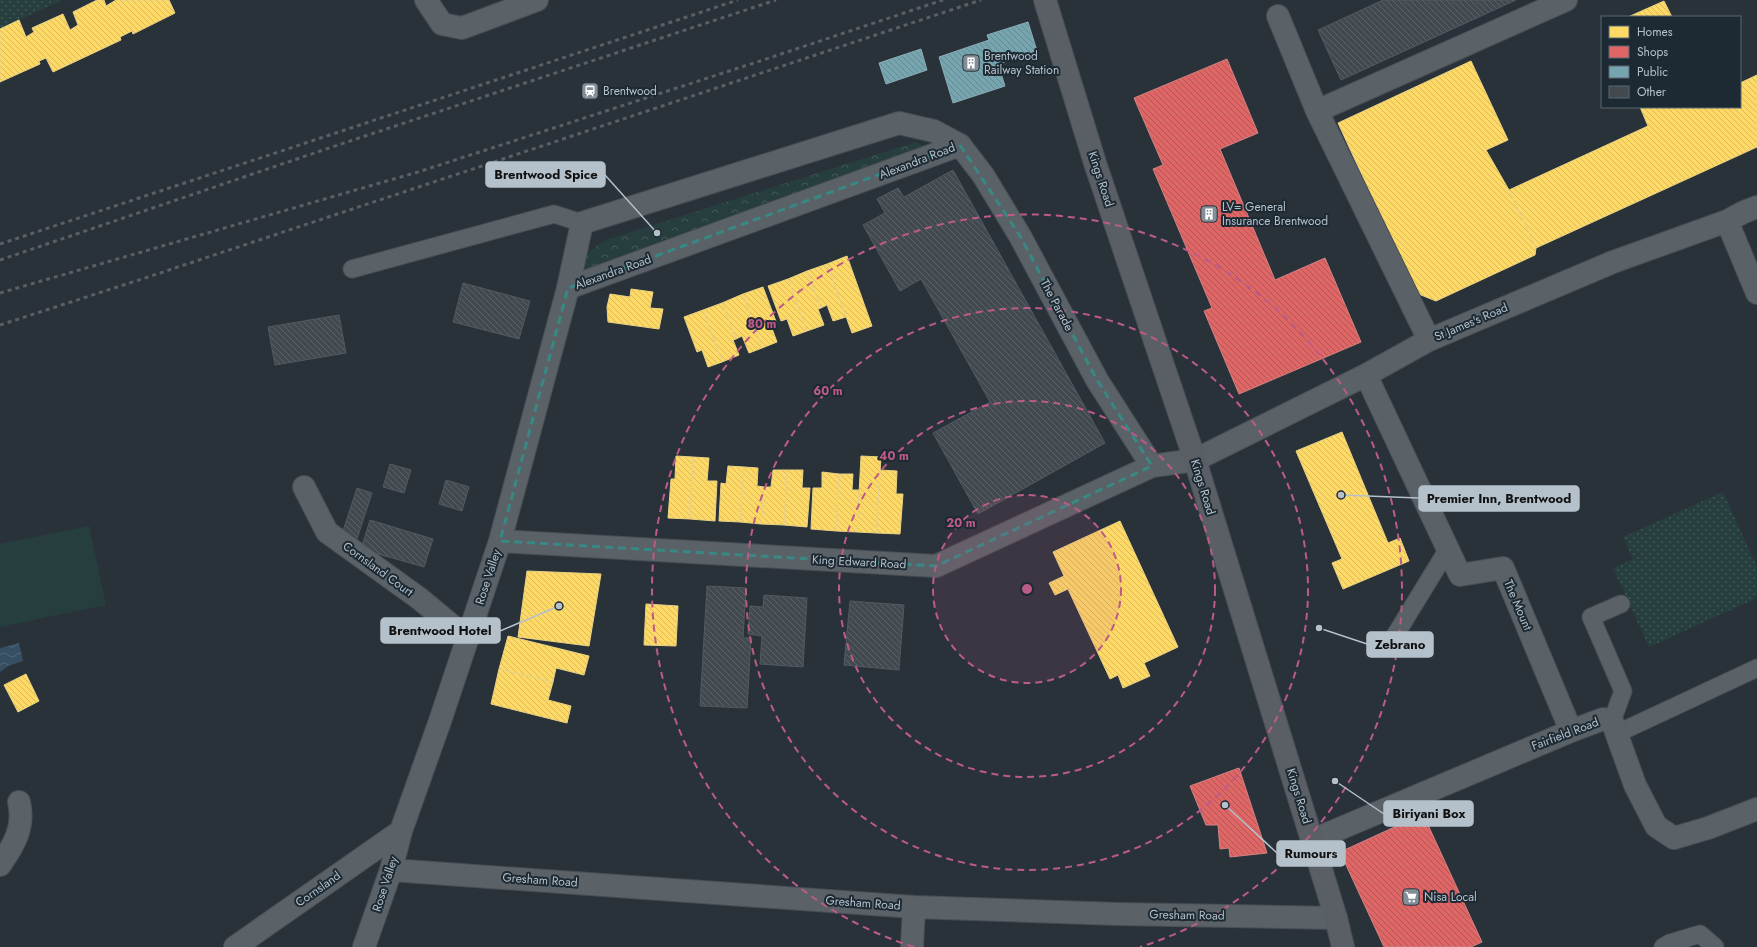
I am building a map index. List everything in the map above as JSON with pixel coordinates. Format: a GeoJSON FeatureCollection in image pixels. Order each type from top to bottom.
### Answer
{"type":"FeatureCollection","features":[{"type":"Feature","properties":{"kind":"main road","name":"Kings Road"},"geometry":{"type":"LineString","coordinates":[[1045,0],[1095,163],[1195,460],[1313,840],[1343,947]]}},
{"type":"Feature","properties":{"kind":"street"},"geometry":{"type":"LineString","coordinates":[[426,0],[442,24],[462,28],[537,0]]}},
{"type":"Feature","properties":{"kind":"street"},"geometry":{"type":"LineString","coordinates":[[1317,111],[1566,0]]}},
{"type":"Feature","properties":{"kind":"street"},"geometry":{"type":"LineString","coordinates":[[1278,16],[1317,111],[1429,340]]}},
{"type":"Feature","properties":{"kind":"street","name":"Alexandra Road"},"geometry":{"type":"LineString","coordinates":[[582,223],[899,123],[934,131],[960,145]]}},
{"type":"Feature","properties":{"kind":"street","name":"Alexandra Road"},"geometry":{"type":"LineString","coordinates":[[568,288],[960,145]]}},
{"type":"Feature","properties":{"kind":"street","name":"The Parade"},"geometry":{"type":"LineString","coordinates":[[960,145],[983,175],[1020,236],[1097,380],[1152,466]]}},
{"type":"Feature","properties":{"kind":"street","name":"St James's Road"},"geometry":{"type":"LineString","coordinates":[[1195,460],[1366,375],[1429,340],[1613,262],[1727,221],[1757,207]]}},
{"type":"Feature","properties":{"kind":"street"},"geometry":{"type":"LineString","coordinates":[[1727,221],[1757,293]]}},
{"type":"Feature","properties":{"kind":"street","name":"Rose Valley"},"geometry":{"type":"LineString","coordinates":[[364,947],[391,870],[401,831],[468,639],[500,540],[568,288],[582,223]]}},
{"type":"Feature","properties":{"kind":"street","name":"The Mount"},"geometry":{"type":"LineString","coordinates":[[1366,375],[1460,575],[1503,568],[1571,731]]}},
{"type":"Feature","properties":{"kind":"street","name":"King Edward Road"},"geometry":{"type":"LineString","coordinates":[[500,540],[936,566],[1152,466],[1195,460]]}},
{"type":"Feature","properties":{"kind":"street","name":"Cornsland Court"},"geometry":{"type":"LineString","coordinates":[[304,487],[327,532],[420,599],[468,639]]}},
{"type":"Feature","properties":{"kind":"street","name":"Fairfield Road"},"geometry":{"type":"LineString","coordinates":[[1313,840],[1571,731],[1603,719],[1614,727],[1635,785],[1656,826],[1674,838],[1708,828],[1757,809]]}},
{"type":"Feature","properties":{"kind":"street"},"geometry":{"type":"LineString","coordinates":[[0,865],[12,848],[19,828],[22,814],[19,802]]}},
{"type":"Feature","properties":{"kind":"street","name":"Cornsland"},"geometry":{"type":"LineString","coordinates":[[235,947],[401,831]]}},
{"type":"Feature","properties":{"kind":"street","name":"Gresham Road"},"geometry":{"type":"LineString","coordinates":[[391,870],[914,907],[1117,914],[1336,918]]}},
{"type":"Feature","properties":{"kind":"street"},"geometry":{"type":"LineString","coordinates":[[912,947],[914,907]]}},
{"type":"Feature","properties":{"kind":"lane"},"geometry":{"type":"LineString","coordinates":[[352,269],[554,214],[582,223]]}},
{"type":"Feature","properties":{"kind":"lane"},"geometry":{"type":"LineString","coordinates":[[1388,647],[1448,549]]}},
{"type":"Feature","properties":{"kind":"lane"},"geometry":{"type":"LineString","coordinates":[[1614,727],[1623,691],[1591,617],[1621,604]]}},
{"type":"Feature","properties":{"kind":"lane"},"geometry":{"type":"LineString","coordinates":[[1614,727],[1757,668]]}},
{"type":"Feature","properties":{"kind":"lane"},"geometry":{"type":"LineString","coordinates":[[1662,947],[1700,934],[1715,947]]}},
{"type":"Feature","properties":{"kind":"highlighted area"},"geometry":{"type":"Polygon","coordinates":[[[960,145],[1020,236],[1097,380],[1152,466],[936,566],[500,541],[568,288],[960,145]]]}},
{"type":"Feature","properties":{"kind":"green space"},"geometry":{"type":"Polygon","coordinates":[[[0,0],[62,0],[0,29],[0,0]]]}},
{"type":"Feature","properties":{"kind":"green space"},"geometry":{"type":"Polygon","coordinates":[[[916,142],[923,146],[585,269],[585,263],[591,250],[609,239],[916,142]]]}},
{"type":"Feature","properties":{"kind":"green space"},"geometry":{"type":"Polygon","coordinates":[[[1723,492],[1757,567],[1757,598],[1649,647],[1613,568],[1633,559],[1623,537],[1723,492]]]}},
{"type":"Feature","properties":{"kind":"green space"},"geometry":{"type":"Polygon","coordinates":[[[89,526],[106,605],[0,627],[0,544],[89,526]]]}},
{"type":"Feature","properties":{"kind":"water"},"geometry":{"type":"Polygon","coordinates":[[[19,643],[23,661],[8,666],[0,672],[0,648],[19,643]]]}},
{"type":"Feature","properties":{"kind":"building: Homes"},"geometry":{"type":"Polygon","coordinates":[[[97,0],[104,0],[106,6],[116,0],[169,0],[175,13],[133,34],[132,31],[120,37],[121,40],[53,72],[46,58],[39,61],[40,64],[0,82],[0,29],[19,20],[26,37],[34,32],[32,28],[63,14],[70,30],[78,25],[73,12],[97,0]]]}},
{"type":"Feature","properties":{"kind":"building: Homes"},"geometry":{"type":"Polygon","coordinates":[[[1664,1],[1672,16],[1630,16],[1664,1]]]}},
{"type":"Feature","properties":{"kind":"building: Homes"},"geometry":{"type":"Polygon","coordinates":[[[1471,61],[1508,140],[1486,150],[1509,190],[1536,248],[1535,255],[1436,301],[1416,293],[1338,123],[1471,61]]]}},
{"type":"Feature","properties":{"kind":"building: Homes"},"geometry":{"type":"Polygon","coordinates":[[[1757,75],[1757,147],[1536,248],[1509,190],[1648,126],[1640,108],[1741,108],[1741,83],[1757,75]]]}},
{"type":"Feature","properties":{"kind":"building: Homes"},"geometry":{"type":"Polygon","coordinates":[[[847,256],[872,326],[852,333],[827,264],[847,256]]]}},
{"type":"Feature","properties":{"kind":"building: Homes"},"geometry":{"type":"Polygon","coordinates":[[[827,264],[846,317],[833,321],[827,305],[821,308],[807,271],[827,264]]]}},
{"type":"Feature","properties":{"kind":"building: Homes"},"geometry":{"type":"Polygon","coordinates":[[[807,271],[821,308],[818,309],[824,325],[807,331],[788,279],[807,271]]]}},
{"type":"Feature","properties":{"kind":"building: Homes"},"geometry":{"type":"Polygon","coordinates":[[[788,279],[807,331],[793,336],[787,319],[781,321],[768,286],[788,279]]]}},
{"type":"Feature","properties":{"kind":"building: Homes"},"geometry":{"type":"Polygon","coordinates":[[[763,287],[777,324],[771,326],[777,342],[762,348],[743,294],[763,287]]]}},
{"type":"Feature","properties":{"kind":"building: Homes"},"geometry":{"type":"Polygon","coordinates":[[[631,289],[653,292],[650,308],[663,309],[659,329],[608,322],[607,307],[610,294],[630,297],[631,289]]]}},
{"type":"Feature","properties":{"kind":"building: Homes"},"geometry":{"type":"Polygon","coordinates":[[[743,294],[762,348],[749,353],[742,336],[736,339],[722,303],[743,294]]]}},
{"type":"Feature","properties":{"kind":"building: Homes"},"geometry":{"type":"Polygon","coordinates":[[[722,303],[736,339],[733,340],[739,355],[722,362],[703,310],[722,303]]]}},
{"type":"Feature","properties":{"kind":"building: Homes"},"geometry":{"type":"Polygon","coordinates":[[[703,310],[722,362],[708,367],[702,350],[697,352],[684,317],[703,310]]]}},
{"type":"Feature","properties":{"kind":"building: Homes"},"geometry":{"type":"Polygon","coordinates":[[[1342,432],[1388,543],[1400,538],[1409,561],[1343,589],[1332,563],[1342,559],[1296,451],[1342,432]]]}},
{"type":"Feature","properties":{"kind":"building: Homes"},"geometry":{"type":"Polygon","coordinates":[[[676,456],[693,457],[690,519],[668,518],[671,479],[675,479],[676,456]]]}},
{"type":"Feature","properties":{"kind":"building: Homes"},"geometry":{"type":"Polygon","coordinates":[[[861,456],[881,457],[876,533],[857,532],[861,456]]]}},
{"type":"Feature","properties":{"kind":"building: Homes"},"geometry":{"type":"Polygon","coordinates":[[[693,457],[709,458],[707,481],[717,481],[715,521],[690,519],[693,457]]]}},
{"type":"Feature","properties":{"kind":"building: Homes"},"geometry":{"type":"Polygon","coordinates":[[[728,466],[744,467],[740,522],[719,521],[721,483],[726,484],[728,466]]]}},
{"type":"Feature","properties":{"kind":"building: Homes"},"geometry":{"type":"Polygon","coordinates":[[[744,467],[758,468],[757,486],[764,487],[761,524],[740,522],[744,467]]]}},
{"type":"Feature","properties":{"kind":"building: Homes"},"geometry":{"type":"Polygon","coordinates":[[[773,470],[787,470],[784,525],[761,524],[764,487],[771,487],[773,470]]]}},
{"type":"Feature","properties":{"kind":"building: Homes"},"geometry":{"type":"Polygon","coordinates":[[[787,470],[803,470],[802,488],[810,488],[807,527],[784,525],[787,470]]]}},
{"type":"Feature","properties":{"kind":"building: Homes"},"geometry":{"type":"Polygon","coordinates":[[[880,470],[897,471],[896,494],[903,494],[900,534],[876,533],[880,470]]]}},
{"type":"Feature","properties":{"kind":"building: Homes"},"geometry":{"type":"Polygon","coordinates":[[[822,472],[839,474],[836,531],[811,529],[813,488],[822,488],[822,472]]]}},
{"type":"Feature","properties":{"kind":"building: Homes"},"geometry":{"type":"Polygon","coordinates":[[[839,474],[853,474],[852,490],[859,490],[857,532],[836,531],[839,474]]]}},
{"type":"Feature","properties":{"kind":"building: Homes"},"geometry":{"type":"Polygon","coordinates":[[[1120,521],[1178,647],[1144,663],[1150,676],[1123,688],[1118,675],[1110,679],[1068,589],[1055,595],[1049,583],[1064,576],[1053,552],[1120,521]]]}},
{"type":"Feature","properties":{"kind":"building: Homes"},"geometry":{"type":"Polygon","coordinates":[[[527,571],[601,574],[589,646],[518,637],[527,571]]]}},
{"type":"Feature","properties":{"kind":"building: Homes"},"geometry":{"type":"Polygon","coordinates":[[[646,604],[678,606],[676,646],[644,645],[646,604]]]}},
{"type":"Feature","properties":{"kind":"building: Homes"},"geometry":{"type":"Polygon","coordinates":[[[508,636],[589,656],[584,675],[556,668],[553,682],[499,669],[508,636]]]}},
{"type":"Feature","properties":{"kind":"building: Homes"},"geometry":{"type":"Polygon","coordinates":[[[499,669],[553,682],[548,700],[571,706],[567,723],[491,704],[499,669]]]}},
{"type":"Feature","properties":{"kind":"building: Homes"},"geometry":{"type":"Polygon","coordinates":[[[26,674],[39,701],[18,712],[4,685],[26,674]]]}},
{"type":"Feature","properties":{"kind":"building: Shops","name":"LV= General Insurance Brentwood"},"geometry":{"type":"Polygon","coordinates":[[[1227,59],[1258,133],[1220,149],[1275,280],[1325,258],[1361,342],[1239,394],[1204,311],[1212,308],[1153,169],[1163,165],[1134,98],[1227,59]]]}},
{"type":"Feature","properties":{"kind":"building: Shops"},"geometry":{"type":"Polygon","coordinates":[[[1239,768],[1267,853],[1230,857],[1229,848],[1220,849],[1218,825],[1206,825],[1190,786],[1239,768]]]}},
{"type":"Feature","properties":{"kind":"building: Shops","name":"Nisa Local"},"geometry":{"type":"Polygon","coordinates":[[[1423,814],[1482,942],[1471,947],[1384,947],[1340,852],[1423,814]]]}},
{"type":"Feature","properties":{"kind":"building: Public","name":"Brentwood Railway Station"},"geometry":{"type":"Polygon","coordinates":[[[1028,22],[1037,51],[998,64],[1005,86],[953,103],[939,57],[989,40],[987,35],[1028,22]]]}},
{"type":"Feature","properties":{"kind":"building: Public"},"geometry":{"type":"Polygon","coordinates":[[[921,49],[927,70],[886,84],[879,63],[921,49]]]}},
{"type":"Feature","properties":{"kind":"building: Other"},"geometry":{"type":"Polygon","coordinates":[[[1383,0],[1516,0],[1341,80],[1318,30],[1383,0]]]}},
{"type":"Feature","properties":{"kind":"building: Other"},"geometry":{"type":"Polygon","coordinates":[[[953,170],[1105,443],[978,514],[933,433],[990,402],[921,279],[900,291],[863,225],[885,213],[877,199],[898,188],[904,197],[953,170]]]}},
{"type":"Feature","properties":{"kind":"building: Other"},"geometry":{"type":"Polygon","coordinates":[[[463,283],[530,301],[519,339],[453,322],[463,283]]]}},
{"type":"Feature","properties":{"kind":"building: Other"},"geometry":{"type":"Polygon","coordinates":[[[339,315],[346,353],[275,365],[268,327],[339,315]]]}},
{"type":"Feature","properties":{"kind":"building: Other"},"geometry":{"type":"Polygon","coordinates":[[[390,464],[411,470],[404,493],[383,487],[390,464]]]}},
{"type":"Feature","properties":{"kind":"building: Other"},"geometry":{"type":"Polygon","coordinates":[[[446,480],[469,487],[462,511],[439,504],[446,480]]]}},
{"type":"Feature","properties":{"kind":"building: Other"},"geometry":{"type":"Polygon","coordinates":[[[357,488],[372,493],[357,539],[342,534],[357,488]]]}},
{"type":"Feature","properties":{"kind":"building: Other"},"geometry":{"type":"Polygon","coordinates":[[[370,520],[433,539],[424,567],[361,549],[370,520]]]}},
{"type":"Feature","properties":{"kind":"building: Other"},"geometry":{"type":"Polygon","coordinates":[[[707,586],[746,588],[743,638],[751,638],[747,708],[700,706],[707,586]]]}},
{"type":"Feature","properties":{"kind":"building: Other"},"geometry":{"type":"Polygon","coordinates":[[[764,595],[807,598],[803,667],[760,664],[762,636],[748,634],[750,606],[763,607],[764,595]]]}},
{"type":"Feature","properties":{"kind":"building: Other"},"geometry":{"type":"Polygon","coordinates":[[[850,601],[904,605],[899,670],[844,665],[850,601]]]}},
{"type":"Feature","properties":{"kind":"railway"},"geometry":{"type":"LineString","coordinates":[[0,244],[738,0]]}},
{"type":"Feature","properties":{"kind":"railway"},"geometry":{"type":"LineString","coordinates":[[0,260],[338,145],[776,0]]}},
{"type":"Feature","properties":{"kind":"railway"},"geometry":{"type":"LineString","coordinates":[[0,293],[418,172],[943,0]]}},
{"type":"Feature","properties":{"kind":"railway"},"geometry":{"type":"LineString","coordinates":[[0,325],[981,0]]}},
{"type":"Feature","properties":{"kind":"place","name":"Brentwood Railway Station"},"geometry":{"type":"Point","coordinates":[971,63]}},
{"type":"Feature","properties":{"kind":"place","name":"Brentwood"},"geometry":{"type":"Point","coordinates":[590,91]}},
{"type":"Feature","properties":{"kind":"place","name":"LV= General Insurance Brentwood"},"geometry":{"type":"Point","coordinates":[1209,214]}},
{"type":"Feature","properties":{"kind":"place","name":"Brentwood Spice"},"geometry":{"type":"Point","coordinates":[657,233]}},
{"type":"Feature","properties":{"kind":"place","name":"Premier Inn, Brentwood"},"geometry":{"type":"Point","coordinates":[1341,495]}},
{"type":"Feature","properties":{"kind":"place","name":"Brentwood Hotel"},"geometry":{"type":"Point","coordinates":[559,606]}},
{"type":"Feature","properties":{"kind":"place","name":"Zebrano"},"geometry":{"type":"Point","coordinates":[1319,628]}},
{"type":"Feature","properties":{"kind":"place","name":"Biriyani Box"},"geometry":{"type":"Point","coordinates":[1335,781]}},
{"type":"Feature","properties":{"kind":"place","name":"Rumours"},"geometry":{"type":"Point","coordinates":[1225,805]}},
{"type":"Feature","properties":{"kind":"place","name":"Nisa Local"},"geometry":{"type":"Point","coordinates":[1411,897]}}]}
